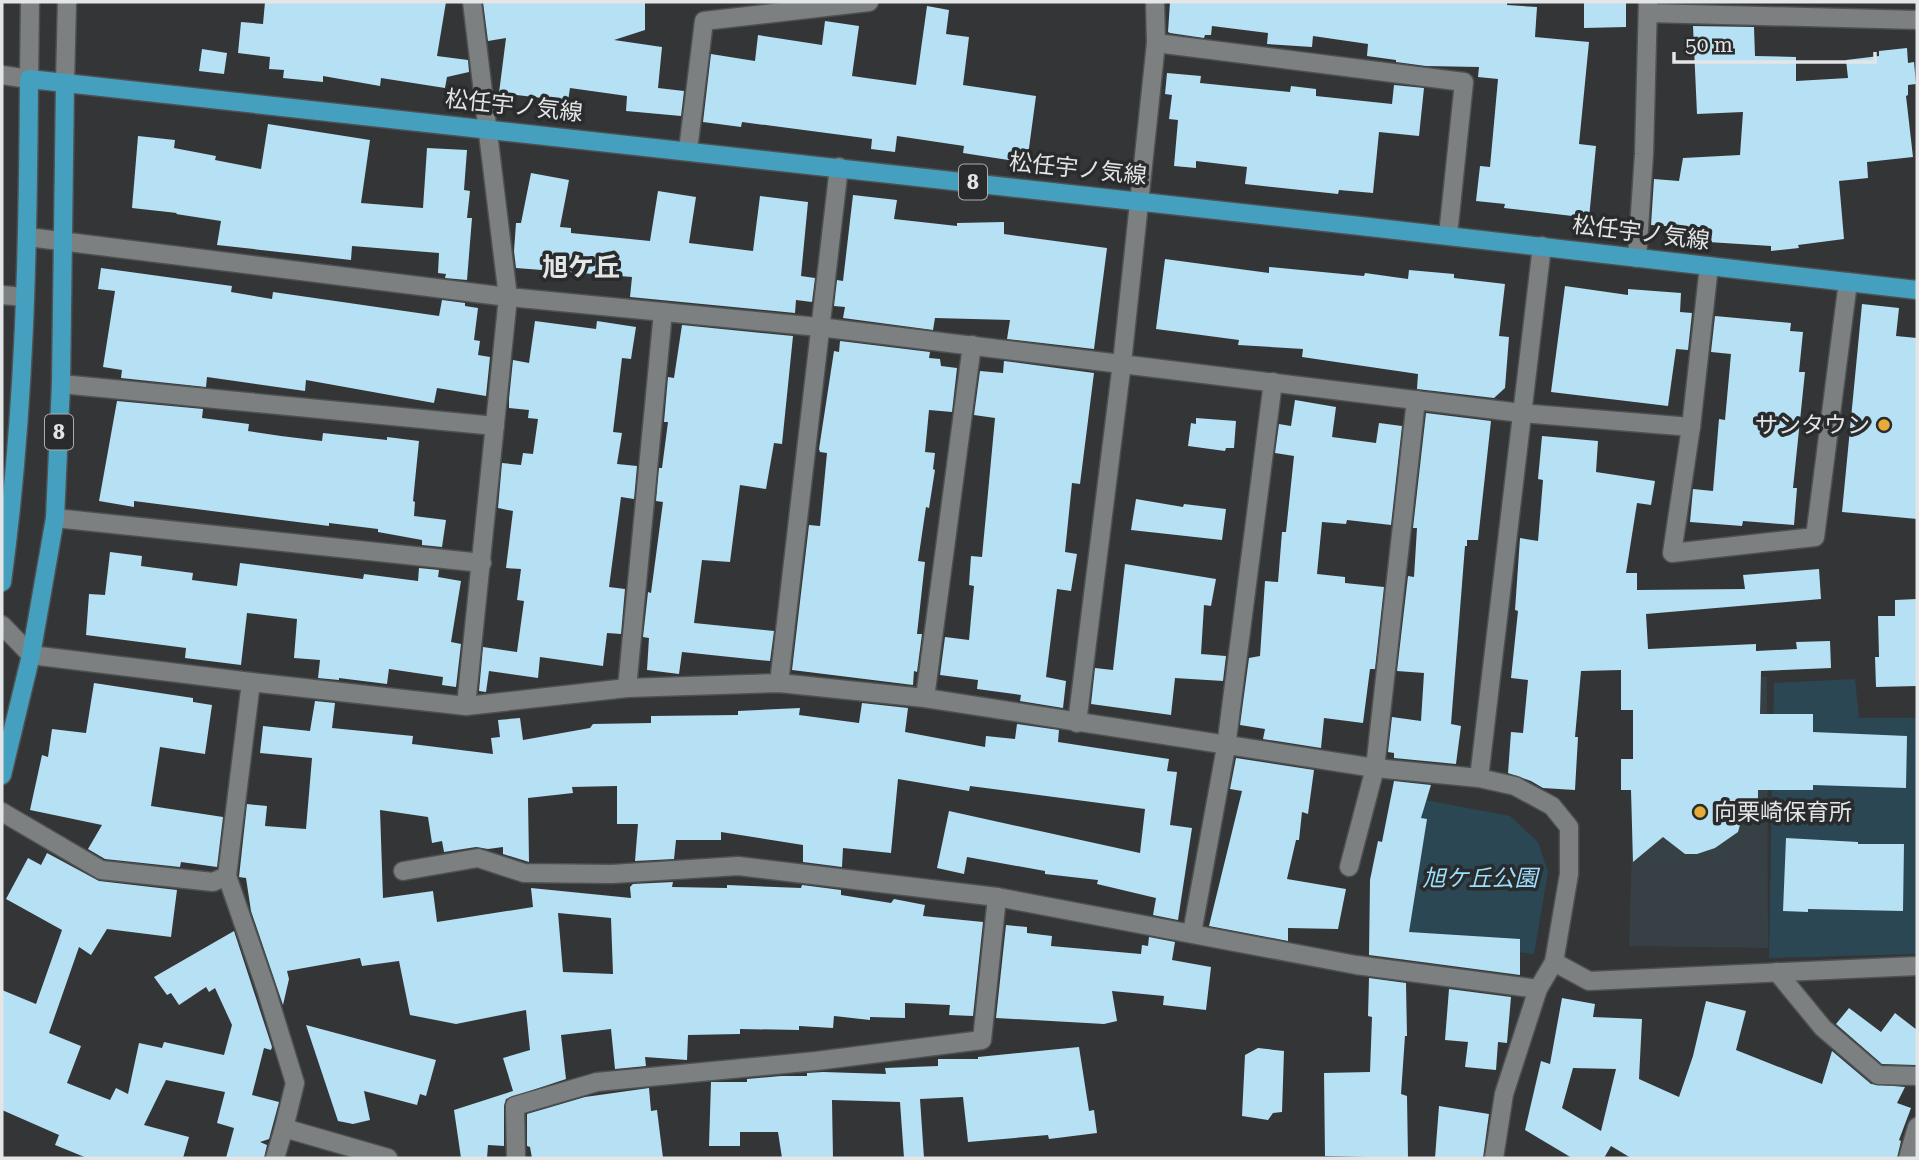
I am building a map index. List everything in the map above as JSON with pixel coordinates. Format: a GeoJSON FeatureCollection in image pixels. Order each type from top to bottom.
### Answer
{"type":"FeatureCollection","features":[{"type":"Feature","properties":{"kind":"main road","name":"松任宇ノ気線"},"geometry":{"type":"LineString","coordinates":[[29,79],[486,127],[1917,290]]}},
{"type":"Feature","properties":{"kind":"main road","name":"8"},"geometry":{"type":"LineString","coordinates":[[2,582],[12,509],[25,298],[29,79]]}},
{"type":"Feature","properties":{"kind":"main road","name":"8"},"geometry":{"type":"LineString","coordinates":[[2,775],[31,655],[55,518],[61,384],[65,83]]}},
{"type":"Feature","properties":{"kind":"street"},"geometry":{"type":"LineString","coordinates":[[2,75],[29,79],[30,2]]}},
{"type":"Feature","properties":{"kind":"street"},"geometry":{"type":"LineString","coordinates":[[65,83],[67,2]]}},
{"type":"Feature","properties":{"kind":"street"},"geometry":{"type":"LineString","coordinates":[[466,706],[508,297],[472,2]]}},
{"type":"Feature","properties":{"kind":"street"},"geometry":{"type":"LineString","coordinates":[[688,150],[704,21],[869,2]]}},
{"type":"Feature","properties":{"kind":"street"},"geometry":{"type":"LineString","coordinates":[[1077,723],[1122,363],[1156,43],[1155,2]]}},
{"type":"Feature","properties":{"kind":"street"},"geometry":{"type":"LineString","coordinates":[[1637,257],[1649,7],[1917,20]]}},
{"type":"Feature","properties":{"kind":"street"},"geometry":{"type":"LineString","coordinates":[[1156,43],[1464,82],[1448,235]]}},
{"type":"Feature","properties":{"kind":"street"},"geometry":{"type":"LineString","coordinates":[[779,683],[839,167]]}},
{"type":"Feature","properties":{"kind":"street"},"geometry":{"type":"LineString","coordinates":[[28,237],[508,297],[819,327],[1521,413],[1691,427]]}},
{"type":"Feature","properties":{"kind":"street"},"geometry":{"type":"LineString","coordinates":[[1479,778],[1542,247]]}},
{"type":"Feature","properties":{"kind":"street"},"geometry":{"type":"LineString","coordinates":[[1709,266],[1691,427],[1672,553],[1815,537],[1848,282]]}},
{"type":"Feature","properties":{"kind":"street"},"geometry":{"type":"LineString","coordinates":[[2,295],[25,298]]}},
{"type":"Feature","properties":{"kind":"street"},"geometry":{"type":"LineString","coordinates":[[627,688],[663,312]]}},
{"type":"Feature","properties":{"kind":"street"},"geometry":{"type":"LineString","coordinates":[[925,698],[972,345]]}},
{"type":"Feature","properties":{"kind":"street"},"geometry":{"type":"LineString","coordinates":[[1192,933],[1226,747],[1273,382]]}},
{"type":"Feature","properties":{"kind":"street"},"geometry":{"type":"LineString","coordinates":[[61,384],[495,426]]}},
{"type":"Feature","properties":{"kind":"street"},"geometry":{"type":"LineString","coordinates":[[1349,867],[1375,768],[1416,400]]}},
{"type":"Feature","properties":{"kind":"street"},"geometry":{"type":"LineString","coordinates":[[55,518],[482,563]]}},
{"type":"Feature","properties":{"kind":"street"},"geometry":{"type":"LineString","coordinates":[[2,625],[31,655],[466,706],[627,688],[779,683],[925,698],[1226,747],[1375,768],[1479,778],[1515,786],[1552,806],[1569,827],[1569,874],[1554,962],[1538,989],[1504,1094],[1494,1158]]}},
{"type":"Feature","properties":{"kind":"street"},"geometry":{"type":"LineString","coordinates":[[251,682],[227,876],[295,1083],[275,1158]]}},
{"type":"Feature","properties":{"kind":"street"},"geometry":{"type":"LineString","coordinates":[[2,812],[102,870],[214,882],[227,876]]}},
{"type":"Feature","properties":{"kind":"street"},"geometry":{"type":"LineString","coordinates":[[403,871],[478,858],[524,873],[612,874],[738,866],[997,897],[1356,965],[1538,989]]}},
{"type":"Feature","properties":{"kind":"street"},"geometry":{"type":"LineString","coordinates":[[516,1158],[515,1106],[597,1082],[817,1061],[982,1040],[997,897]]}},
{"type":"Feature","properties":{"kind":"street"},"geometry":{"type":"LineString","coordinates":[[1554,962],[1589,981],[1917,966]]}},
{"type":"Feature","properties":{"kind":"street"},"geometry":{"type":"LineString","coordinates":[[1777,972],[1823,1028],[1878,1075],[1917,1076]]}},
{"type":"Feature","properties":{"kind":"street"},"geometry":{"type":"LineString","coordinates":[[1908,1158],[1917,1127]]}},
{"type":"Feature","properties":{"kind":"street"},"geometry":{"type":"LineString","coordinates":[[284,1128],[388,1158]]}},
{"type":"Feature","properties":{"kind":"shaded area","name":"向栗崎保育所"},"geometry":{"type":"Polygon","coordinates":[[[1637,674],[1767,677],[1768,948],[1629,946],[1637,674]]]}},
{"type":"Feature","properties":{"kind":"green space"},"geometry":{"type":"Polygon","coordinates":[[[1855,679],[1859,718],[1917,718],[1917,954],[1769,958],[1774,683],[1855,679]]]}},
{"type":"Feature","properties":{"kind":"green space","name":"旭ケ丘公園"},"geometry":{"type":"Polygon","coordinates":[[[1425,800],[1510,816],[1538,842],[1548,872],[1534,954],[1399,938],[1425,800]]]}},
{"type":"Feature","properties":{"kind":"building"},"geometry":{"type":"Polygon","coordinates":[[[265,2],[446,2],[437,56],[468,60],[469,72],[447,77],[445,88],[381,78],[380,86],[323,76],[323,82],[283,78],[284,70],[269,69],[270,57],[238,53],[241,22],[263,24],[265,2]]]}},
{"type":"Feature","properties":{"kind":"building"},"geometry":{"type":"Polygon","coordinates":[[[483,2],[645,2],[645,30],[614,40],[662,47],[658,88],[684,91],[681,116],[626,111],[627,96],[570,88],[568,101],[499,93],[506,38],[488,41],[483,2]]]}},
{"type":"Feature","properties":{"kind":"building"},"geometry":{"type":"Polygon","coordinates":[[[1170,2],[1507,2],[1507,5],[1537,7],[1535,37],[1589,42],[1579,144],[1596,146],[1589,218],[1504,208],[1505,204],[1476,201],[1480,166],[1490,167],[1498,79],[1478,77],[1479,67],[1426,66],[1396,62],[1367,56],[1368,44],[1313,36],[1312,47],[1267,44],[1268,33],[1212,26],[1211,35],[1205,35],[1204,38],[1170,33],[1170,2]]]}},
{"type":"Feature","properties":{"kind":"building"},"geometry":{"type":"Polygon","coordinates":[[[1584,2],[1626,2],[1626,27],[1584,28],[1584,2]]]}},
{"type":"Feature","properties":{"kind":"building"},"geometry":{"type":"Polygon","coordinates":[[[927,6],[949,10],[946,34],[969,37],[963,85],[1036,96],[1027,163],[963,153],[964,146],[897,136],[895,152],[871,149],[872,139],[742,122],[741,127],[703,122],[711,54],[755,61],[758,35],[822,45],[825,21],[859,26],[852,76],[916,85],[927,6]]]}},
{"type":"Feature","properties":{"kind":"building"},"geometry":{"type":"Polygon","coordinates":[[[1693,26],[1754,27],[1755,56],[1796,57],[1796,81],[1848,78],[1846,60],[1879,56],[1879,51],[1907,48],[1908,63],[1914,62],[1916,84],[1908,85],[1906,96],[1913,157],[1867,162],[1868,178],[1839,181],[1844,239],[1771,251],[1771,246],[1708,242],[1709,229],[1651,225],[1654,179],[1679,181],[1683,158],[1740,155],[1743,112],[1697,114],[1693,26]]]}},
{"type":"Feature","properties":{"kind":"building"},"geometry":{"type":"Polygon","coordinates":[[[202,49],[227,53],[224,74],[199,71],[202,49]]]}},
{"type":"Feature","properties":{"kind":"building"},"geometry":{"type":"Polygon","coordinates":[[[1167,73],[1201,76],[1200,83],[1290,92],[1291,86],[1316,89],[1316,96],[1392,104],[1394,85],[1424,88],[1419,136],[1379,132],[1373,193],[1339,190],[1338,194],[1245,184],[1247,167],[1196,161],[1196,168],[1174,166],[1178,120],[1169,119],[1172,95],[1165,94],[1167,73]]]}},
{"type":"Feature","properties":{"kind":"building"},"geometry":{"type":"Polygon","coordinates":[[[268,124],[370,140],[361,203],[423,208],[427,148],[467,150],[464,190],[470,191],[467,218],[472,218],[467,280],[445,278],[446,274],[438,273],[439,253],[352,246],[351,260],[217,245],[221,221],[132,208],[138,136],[175,140],[174,148],[261,169],[268,124]]]}},
{"type":"Feature","properties":{"kind":"building"},"geometry":{"type":"Polygon","coordinates":[[[531,173],[569,180],[560,227],[571,228],[571,233],[650,241],[658,191],[696,197],[689,243],[753,251],[760,196],[808,202],[801,276],[815,278],[812,302],[796,300],[795,313],[630,297],[632,277],[516,268],[516,223],[521,223],[531,173]]]}},
{"type":"Feature","properties":{"kind":"building"},"geometry":{"type":"Polygon","coordinates":[[[853,195],[897,200],[894,219],[957,226],[957,223],[1004,222],[1004,234],[1107,248],[1094,349],[1007,339],[1010,320],[935,318],[933,330],[843,318],[845,307],[834,306],[837,280],[843,281],[853,195]]]}},
{"type":"Feature","properties":{"kind":"building"},"geometry":{"type":"Polygon","coordinates":[[[1165,259],[1269,273],[1269,267],[1364,276],[1365,273],[1408,279],[1409,270],[1454,274],[1454,278],[1505,284],[1499,336],[1509,337],[1505,388],[1494,398],[1417,389],[1418,374],[1302,357],[1303,349],[1238,345],[1239,340],[1156,329],[1165,259]]]}},
{"type":"Feature","properties":{"kind":"building"},"geometry":{"type":"Polygon","coordinates":[[[101,268],[232,286],[231,292],[272,299],[273,292],[439,316],[442,300],[465,303],[465,306],[478,308],[474,340],[480,341],[478,355],[490,357],[486,396],[437,388],[434,403],[306,380],[305,391],[207,377],[206,387],[121,378],[122,370],[103,367],[115,291],[98,289],[101,268]]]}},
{"type":"Feature","properties":{"kind":"building"},"geometry":{"type":"Polygon","coordinates":[[[1565,286],[1628,295],[1628,289],[1681,293],[1680,312],[1692,313],[1688,350],[1676,349],[1668,406],[1551,392],[1565,286]]]}},
{"type":"Feature","properties":{"kind":"building","name":"サンタウン"},"geometry":{"type":"Polygon","coordinates":[[[1862,304],[1899,308],[1896,336],[1917,338],[1917,519],[1842,512],[1862,304]]]}},
{"type":"Feature","properties":{"kind":"building"},"geometry":{"type":"Polygon","coordinates":[[[1715,316],[1791,323],[1790,331],[1803,332],[1799,372],[1805,372],[1793,488],[1797,488],[1794,525],[1743,521],[1742,526],[1690,522],[1693,489],[1713,491],[1719,419],[1725,420],[1731,354],[1711,352],[1715,316]]]}},
{"type":"Feature","properties":{"kind":"building"},"geometry":{"type":"Polygon","coordinates":[[[535,321],[596,329],[597,321],[636,327],[631,359],[622,358],[613,432],[622,433],[617,464],[637,466],[634,499],[621,497],[609,587],[625,589],[621,634],[607,633],[603,666],[540,657],[538,678],[489,671],[486,692],[479,691],[483,647],[517,652],[524,601],[517,600],[521,569],[506,568],[513,511],[498,508],[502,463],[521,465],[523,453],[533,454],[538,419],[528,418],[529,410],[509,408],[509,399],[513,360],[529,363],[535,321]]]}},
{"type":"Feature","properties":{"kind":"building"},"geometry":{"type":"Polygon","coordinates":[[[682,325],[793,336],[782,444],[774,443],[766,489],[740,485],[730,562],[702,560],[694,623],[774,631],[770,661],[682,652],[679,674],[647,670],[649,638],[643,637],[663,502],[656,501],[668,422],[664,422],[668,377],[674,378],[682,325]]]}},
{"type":"Feature","properties":{"kind":"building"},"geometry":{"type":"Polygon","coordinates":[[[840,341],[930,352],[929,358],[940,359],[941,366],[957,368],[952,412],[929,410],[925,452],[935,453],[935,470],[918,561],[925,562],[917,634],[922,634],[913,685],[792,670],[809,525],[820,526],[827,453],[820,452],[819,449],[834,351],[839,352],[840,341]]]}},
{"type":"Feature","properties":{"kind":"building"},"geometry":{"type":"Polygon","coordinates":[[[1004,361],[1094,373],[1080,484],[1072,483],[1065,552],[1077,554],[1071,591],[1057,589],[1046,677],[1066,681],[1063,708],[1020,701],[1021,695],[977,689],[978,680],[940,675],[945,637],[969,640],[974,586],[969,585],[971,556],[982,557],[995,418],[974,415],[980,371],[1003,373],[1004,361]]]}},
{"type":"Feature","properties":{"kind":"building"},"geometry":{"type":"Polygon","coordinates":[[[1295,400],[1336,407],[1332,437],[1376,443],[1379,423],[1402,426],[1391,525],[1347,520],[1346,524],[1322,522],[1317,574],[1345,577],[1345,583],[1384,587],[1375,669],[1370,669],[1363,723],[1324,718],[1321,748],[1263,739],[1265,729],[1240,725],[1249,658],[1260,656],[1265,581],[1278,582],[1282,532],[1286,532],[1294,456],[1275,453],[1279,424],[1291,426],[1295,400]]]}},
{"type":"Feature","properties":{"kind":"building"},"geometry":{"type":"Polygon","coordinates":[[[117,401],[203,409],[202,418],[249,424],[248,431],[281,436],[322,441],[323,433],[419,441],[414,516],[446,520],[442,547],[422,545],[422,540],[378,532],[378,529],[329,523],[329,526],[134,501],[134,507],[99,501],[117,401]]]}},
{"type":"Feature","properties":{"kind":"building"},"geometry":{"type":"Polygon","coordinates":[[[1426,413],[1491,421],[1478,540],[1467,540],[1465,546],[1451,724],[1461,726],[1456,764],[1394,758],[1394,753],[1388,752],[1392,717],[1421,721],[1424,673],[1397,671],[1408,576],[1414,577],[1417,528],[1413,528],[1426,413]]]}},
{"type":"Feature","properties":{"kind":"building"},"geometry":{"type":"Polygon","coordinates":[[[1196,418],[1236,421],[1234,448],[1226,448],[1225,451],[1188,446],[1191,423],[1196,424],[1196,418]]]}},
{"type":"Feature","properties":{"kind":"building"},"geometry":{"type":"Polygon","coordinates":[[[1542,436],[1598,441],[1596,472],[1655,481],[1651,505],[1637,503],[1626,573],[1637,573],[1637,590],[1745,589],[1743,575],[1819,569],[1821,599],[1646,614],[1648,649],[1756,644],[1756,651],[1797,649],[1796,642],[1830,641],[1831,668],[1761,671],[1760,714],[1813,714],[1813,732],[1907,736],[1906,788],[1813,785],[1813,790],[1758,790],[1758,822],[1741,821],[1738,832],[1715,848],[1697,854],[1685,854],[1663,837],[1633,862],[1631,790],[1621,790],[1621,759],[1633,759],[1633,710],[1621,710],[1621,670],[1581,671],[1575,737],[1578,737],[1575,790],[1543,788],[1508,773],[1511,732],[1523,733],[1528,680],[1511,678],[1518,611],[1515,610],[1520,538],[1538,541],[1543,480],[1538,479],[1542,436]]]}},
{"type":"Feature","properties":{"kind":"building"},"geometry":{"type":"Polygon","coordinates":[[[1136,499],[1183,507],[1184,504],[1226,509],[1222,540],[1131,530],[1136,499]]]}},
{"type":"Feature","properties":{"kind":"building"},"geometry":{"type":"Polygon","coordinates":[[[110,552],[142,556],[141,566],[193,573],[192,580],[237,586],[240,563],[363,579],[364,574],[418,581],[419,568],[439,570],[438,577],[461,581],[451,642],[461,644],[456,687],[442,685],[443,677],[389,669],[387,684],[318,678],[320,660],[294,658],[297,619],[247,613],[241,665],[185,658],[186,648],[86,635],[89,594],[105,595],[110,552]]]}},
{"type":"Feature","properties":{"kind":"building"},"geometry":{"type":"Polygon","coordinates":[[[1125,564],[1216,579],[1211,606],[1204,605],[1201,654],[1226,656],[1223,681],[1175,678],[1171,715],[1091,704],[1095,668],[1113,670],[1125,564]]]}},
{"type":"Feature","properties":{"kind":"building"},"geometry":{"type":"Polygon","coordinates":[[[1917,599],[1917,686],[1876,687],[1875,657],[1879,657],[1878,616],[1895,616],[1895,600],[1917,599]]]}},
{"type":"Feature","properties":{"kind":"building"},"geometry":{"type":"Polygon","coordinates":[[[94,683],[193,698],[193,702],[212,705],[205,754],[160,747],[151,806],[223,817],[217,867],[181,862],[180,867],[105,859],[88,849],[102,825],[30,810],[42,755],[48,757],[52,729],[86,733],[94,683]]]}},
{"type":"Feature","properties":{"kind":"building"},"geometry":{"type":"Polygon","coordinates":[[[315,701],[335,703],[332,728],[413,736],[412,744],[493,754],[491,738],[500,737],[498,720],[520,718],[523,740],[590,728],[593,724],[651,723],[651,716],[738,715],[738,711],[800,708],[799,715],[859,723],[862,703],[908,708],[905,732],[985,747],[986,736],[1015,739],[1017,724],[1059,730],[1058,742],[1169,759],[1167,771],[1177,772],[1170,825],[1192,828],[1178,920],[1153,915],[1156,898],[1097,884],[1098,880],[1045,874],[1045,871],[967,857],[964,874],[937,868],[949,811],[1140,853],[1145,809],[970,786],[969,791],[898,779],[891,853],[843,848],[842,867],[803,862],[803,845],[721,832],[721,840],[676,840],[674,859],[635,861],[638,824],[617,824],[617,786],[572,787],[573,793],[528,798],[529,862],[503,854],[503,847],[476,847],[444,852],[442,841],[432,843],[428,817],[380,810],[383,898],[433,891],[437,922],[533,907],[531,888],[631,898],[630,887],[633,884],[673,882],[672,887],[727,888],[727,885],[801,888],[802,885],[841,890],[841,895],[891,903],[894,899],[925,905],[923,916],[983,922],[973,1016],[949,1015],[950,1005],[905,1003],[905,1018],[870,1017],[870,1020],[834,1016],[833,1028],[799,1026],[799,1030],[740,1029],[740,1034],[688,1035],[687,1060],[645,1057],[646,1066],[615,1069],[611,1029],[561,1035],[566,1079],[506,1099],[504,1146],[488,1145],[487,1158],[461,1158],[454,1110],[513,1091],[503,1058],[530,1050],[526,1010],[456,1024],[410,1015],[399,961],[362,966],[360,958],[287,971],[289,979],[283,1005],[251,911],[246,878],[239,877],[247,804],[267,806],[265,826],[306,829],[312,758],[260,753],[263,726],[310,731],[315,701]],[[558,913],[563,972],[613,974],[611,918],[558,913]]]}},
{"type":"Feature","properties":{"kind":"building"},"geometry":{"type":"Polygon","coordinates":[[[1236,758],[1314,770],[1308,814],[1302,812],[1299,840],[1296,840],[1287,879],[1346,889],[1338,929],[1288,928],[1288,941],[1209,926],[1242,791],[1230,789],[1236,758]]]}},
{"type":"Feature","properties":{"kind":"building"},"geometry":{"type":"Polygon","coordinates":[[[1394,781],[1431,785],[1421,818],[1427,819],[1409,932],[1520,939],[1520,975],[1369,955],[1370,880],[1378,841],[1382,842],[1394,781]]]}},
{"type":"Feature","properties":{"kind":"building"},"geometry":{"type":"Polygon","coordinates":[[[1786,838],[1858,844],[1904,844],[1903,911],[1783,911],[1786,838]]]}},
{"type":"Feature","properties":{"kind":"building"},"geometry":{"type":"Polygon","coordinates":[[[47,853],[99,881],[177,890],[171,937],[107,929],[91,955],[79,947],[49,1033],[81,1046],[67,1083],[110,1100],[116,1088],[128,1094],[139,1043],[162,1048],[164,1042],[224,1055],[232,1025],[215,988],[209,992],[206,987],[179,1005],[171,993],[167,995],[154,977],[234,931],[272,1047],[271,1050],[264,1048],[252,1095],[279,1102],[269,1139],[260,1142],[267,1145],[264,1158],[226,1158],[234,1128],[217,1123],[225,1092],[166,1080],[144,1125],[189,1137],[183,1158],[87,1158],[55,1145],[59,1135],[2,1110],[2,990],[36,1004],[62,930],[6,899],[28,858],[41,865],[47,853]]]}},
{"type":"Feature","properties":{"kind":"building"},"geometry":{"type":"Polygon","coordinates":[[[1006,925],[1027,927],[1027,933],[1052,936],[1051,946],[1141,954],[1142,945],[1148,946],[1149,937],[1175,942],[1172,960],[1211,967],[1206,1010],[1163,1005],[1164,996],[1112,991],[1117,1021],[1104,1024],[996,1018],[1006,925]]]}},
{"type":"Feature","properties":{"kind":"building"},"geometry":{"type":"Polygon","coordinates":[[[1369,978],[1406,983],[1407,1036],[1401,1094],[1407,1096],[1408,1158],[1325,1156],[1324,1073],[1370,1072],[1372,1017],[1368,1016],[1369,978]]]}},
{"type":"Feature","properties":{"kind":"building"},"geometry":{"type":"Polygon","coordinates":[[[1449,989],[1511,997],[1507,1043],[1498,1042],[1496,1070],[1465,1067],[1468,1042],[1445,1040],[1449,989]]]}},
{"type":"Feature","properties":{"kind":"building"},"geometry":{"type":"Polygon","coordinates":[[[1562,998],[1595,1004],[1593,1017],[1642,1019],[1639,1079],[1679,1097],[1693,1056],[1706,1001],[1746,1011],[1736,1050],[1822,1084],[1832,1051],[1871,1084],[1905,1087],[1897,1103],[1911,1108],[1899,1140],[1897,1158],[1631,1158],[1611,1146],[1604,1158],[1572,1158],[1525,1130],[1541,1061],[1550,1064],[1562,998]],[[1573,1068],[1562,1108],[1601,1131],[1616,1069],[1573,1068]]]}},
{"type":"Feature","properties":{"kind":"building"},"geometry":{"type":"Polygon","coordinates":[[[1849,1008],[1881,1032],[1895,1013],[1917,1030],[1916,1065],[1882,1064],[1836,1024],[1849,1008]]]}},
{"type":"Feature","properties":{"kind":"building"},"geometry":{"type":"Polygon","coordinates":[[[306,1025],[436,1060],[426,1096],[420,1094],[417,1105],[364,1091],[370,1120],[353,1124],[338,1121],[306,1025]]]}},
{"type":"Feature","properties":{"kind":"building"},"geometry":{"type":"Polygon","coordinates":[[[1079,1047],[1089,1111],[1094,1110],[1097,1133],[1049,1139],[1048,1135],[968,1142],[963,1097],[920,1099],[924,1158],[904,1158],[900,1102],[832,1100],[833,1158],[782,1158],[778,1132],[740,1132],[740,1146],[709,1146],[711,1082],[747,1082],[747,1079],[807,1076],[807,1073],[823,1072],[886,1074],[885,1068],[938,1066],[938,1059],[978,1059],[1079,1047]]]}},
{"type":"Feature","properties":{"kind":"building"},"geometry":{"type":"Polygon","coordinates":[[[1258,1048],[1284,1051],[1282,1112],[1273,1113],[1268,1120],[1242,1116],[1245,1055],[1258,1048]]]}},
{"type":"Feature","properties":{"kind":"building"},"geometry":{"type":"Polygon","coordinates":[[[649,1088],[651,1111],[657,1110],[663,1158],[532,1158],[530,1147],[527,1146],[527,1114],[585,1097],[649,1088]]]}},
{"type":"Feature","properties":{"kind":"building"},"geometry":{"type":"Polygon","coordinates":[[[1439,1106],[1489,1114],[1483,1158],[1435,1158],[1439,1106]]]}},
{"type":"Feature","properties":{"kind":"place","name":"サンタウン"},"geometry":{"type":"Point","coordinates":[1884,425]}},
{"type":"Feature","properties":{"kind":"place","name":"向栗崎保育所"},"geometry":{"type":"Point","coordinates":[1700,812]}},
{"type":"Feature","properties":{"kind":"district","name":"旭ケ丘"},"geometry":{"type":"Point","coordinates":[581,267]}}]}
